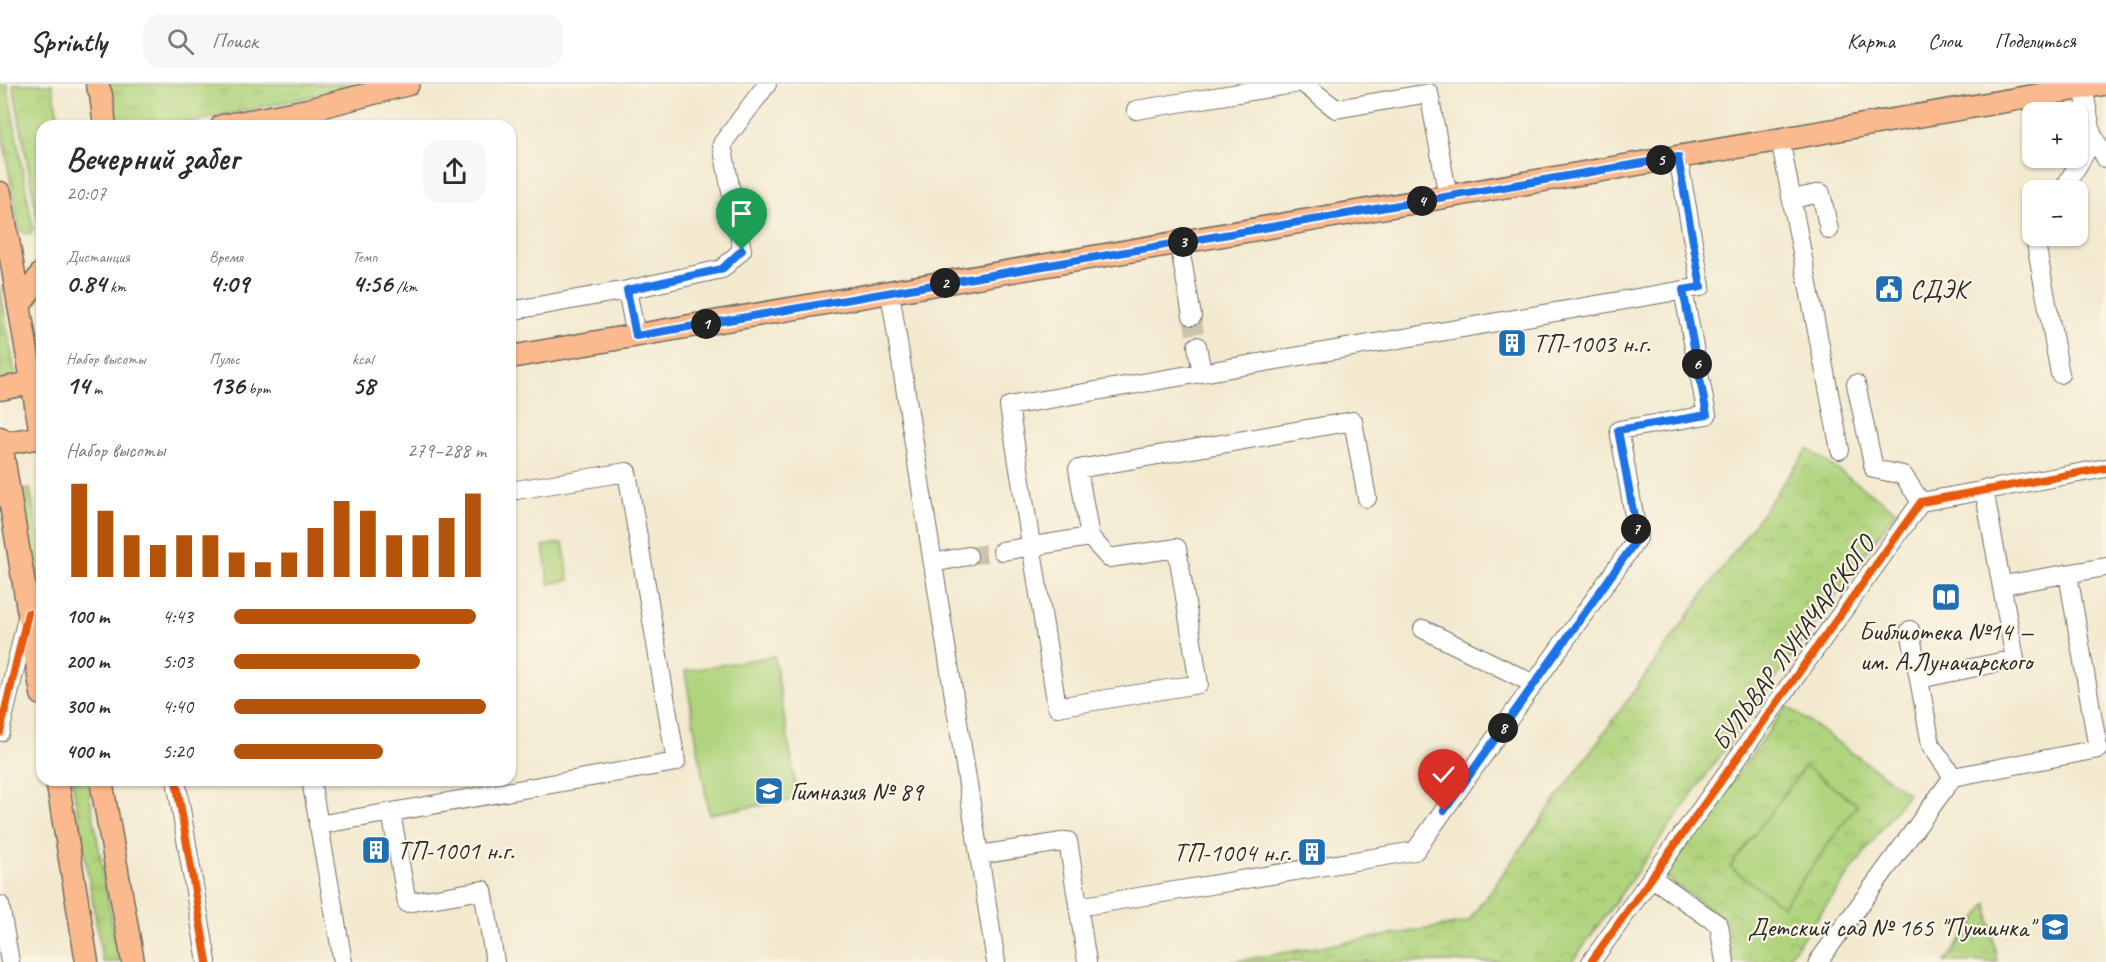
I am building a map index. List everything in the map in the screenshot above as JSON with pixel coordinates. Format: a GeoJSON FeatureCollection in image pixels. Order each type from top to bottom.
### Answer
{"type":"FeatureCollection","features":[{"type":"Feature","properties":{"kind":"main road"},"geometry":{"type":"LineString","coordinates":[[97,84],[104,120]]}},
{"type":"Feature","properties":{"kind":"main road"},"geometry":{"type":"LineString","coordinates":[[254,120],[308,110],[408,84]]}},
{"type":"Feature","properties":{"kind":"main road"},"geometry":{"type":"LineString","coordinates":[[516,356],[2090,86]]}},
{"type":"Feature","properties":{"kind":"main road"},"geometry":{"type":"LineString","coordinates":[[0,193],[36,405]]}},
{"type":"Feature","properties":{"kind":"main road"},"geometry":{"type":"LineString","coordinates":[[19,306],[36,282]]}},
{"type":"Feature","properties":{"kind":"main road"},"geometry":{"type":"LineString","coordinates":[[0,389],[32,383]]}},
{"type":"Feature","properties":{"kind":"main road"},"geometry":{"type":"LineString","coordinates":[[36,439],[0,442],[36,659]]}},
{"type":"Feature","properties":{"kind":"main road"},"geometry":{"type":"LineString","coordinates":[[58,786],[87,962]]}},
{"type":"Feature","properties":{"kind":"main road"},"geometry":{"type":"LineString","coordinates":[[102,786],[133,962]]}},
{"type":"Feature","properties":{"kind":"street"},"geometry":{"type":"LineString","coordinates":[[516,310],[627,290],[722,269],[742,250],[722,144],[767,84]]}},
{"type":"Feature","properties":{"kind":"street"},"geometry":{"type":"LineString","coordinates":[[1136,110],[1294,84]]}},
{"type":"Feature","properties":{"kind":"street"},"geometry":{"type":"LineString","coordinates":[[1304,84],[1336,109],[1429,93],[1448,196]]}},
{"type":"Feature","properties":{"kind":"street"},"geometry":{"type":"LineString","coordinates":[[2068,180],[2092,140],[2090,86]]}},
{"type":"Feature","properties":{"kind":"street"},"geometry":{"type":"LineString","coordinates":[[2091,132],[2106,159]]}},
{"type":"Feature","properties":{"kind":"street"},"geometry":{"type":"LineString","coordinates":[[1780,140],[1840,450]]}},
{"type":"Feature","properties":{"kind":"street"},"geometry":{"type":"LineString","coordinates":[[1367,498],[1353,421],[1078,469],[1089,537],[1109,558],[1177,548],[1199,684],[1057,707],[1009,406],[1701,287],[1678,157]]}},
{"type":"Feature","properties":{"kind":"street"},"geometry":{"type":"LineString","coordinates":[[1792,198],[1821,193],[1829,230]]}},
{"type":"Feature","properties":{"kind":"street"},"geometry":{"type":"LineString","coordinates":[[1179,243],[1192,316]]}},
{"type":"Feature","properties":{"kind":"street"},"geometry":{"type":"LineString","coordinates":[[2036,246],[2060,374]]}},
{"type":"Feature","properties":{"kind":"street"},"geometry":{"type":"LineString","coordinates":[[627,290],[636,336]]}},
{"type":"Feature","properties":{"kind":"street"},"geometry":{"type":"LineString","coordinates":[[1078,907],[1415,851],[1638,538],[1618,430],[1707,415],[1683,290]]}},
{"type":"Feature","properties":{"kind":"street"},"geometry":{"type":"LineString","coordinates":[[890,292],[996,962]]}},
{"type":"Feature","properties":{"kind":"street"},"geometry":{"type":"LineString","coordinates":[[1197,346],[1202,373]]}},
{"type":"Feature","properties":{"kind":"street"},"geometry":{"type":"LineString","coordinates":[[1856,384],[1874,469],[1903,475],[1921,501],[2106,468]]}},
{"type":"Feature","properties":{"kind":"street"},"geometry":{"type":"LineString","coordinates":[[318,825],[676,762],[627,472],[516,490]]}},
{"type":"Feature","properties":{"kind":"street"},"geometry":{"type":"LineString","coordinates":[[1919,679],[2015,659],[1984,489]]}},
{"type":"Feature","properties":{"kind":"street","name":"БУЛЬВАР ЛУНАЧАРСКОГО"},"geometry":{"type":"LineString","coordinates":[[1591,962],[1921,501]]}},
{"type":"Feature","properties":{"kind":"street"},"geometry":{"type":"LineString","coordinates":[[1002,551],[1089,537]]}},
{"type":"Feature","properties":{"kind":"street"},"geometry":{"type":"LineString","coordinates":[[933,563],[968,556]]}},
{"type":"Feature","properties":{"kind":"street"},"geometry":{"type":"LineString","coordinates":[[2003,585],[2106,567]]}},
{"type":"Feature","properties":{"kind":"street"},"geometry":{"type":"LineString","coordinates":[[1818,962],[1953,777],[2098,749],[2068,574]]}},
{"type":"Feature","properties":{"kind":"street"},"geometry":{"type":"LineString","coordinates":[[0,732],[28,613]]}},
{"type":"Feature","properties":{"kind":"street"},"geometry":{"type":"LineString","coordinates":[[1423,629],[1534,684]]}},
{"type":"Feature","properties":{"kind":"street"},"geometry":{"type":"LineString","coordinates":[[1910,630],[1931,745],[1953,777]]}},
{"type":"Feature","properties":{"kind":"street"},"geometry":{"type":"LineString","coordinates":[[177,786],[207,962]]}},
{"type":"Feature","properties":{"kind":"street"},"geometry":{"type":"LineString","coordinates":[[312,786],[343,962]]}},
{"type":"Feature","properties":{"kind":"street"},"geometry":{"type":"LineString","coordinates":[[391,812],[406,903],[483,890],[495,962]]}},
{"type":"Feature","properties":{"kind":"street"},"geometry":{"type":"LineString","coordinates":[[979,855],[1068,841],[1087,962]]}},
{"type":"Feature","properties":{"kind":"street"},"geometry":{"type":"LineString","coordinates":[[1651,877],[1719,925],[1725,962]]}},
{"type":"Feature","properties":{"kind":"street"},"geometry":{"type":"LineString","coordinates":[[0,905],[6,958]]}},
{"type":"Feature","properties":{"kind":"green space"},"geometry":{"type":"Polygon","coordinates":[[[0,84],[7,84],[33,228],[31,233],[25,234],[19,229],[0,119],[0,84]]]}},
{"type":"Feature","properties":{"kind":"green space"},"geometry":{"type":"Polygon","coordinates":[[[13,84],[52,84],[59,120],[36,120],[36,210],[13,84]]]}},
{"type":"Feature","properties":{"kind":"green space"},"geometry":{"type":"Polygon","coordinates":[[[105,84],[367,84],[202,120],[111,120],[105,84]]]}},
{"type":"Feature","properties":{"kind":"green space"},"geometry":{"type":"Polygon","coordinates":[[[0,287],[16,379],[1,381],[0,373],[0,287]]]}},
{"type":"Feature","properties":{"kind":"green space"},"geometry":{"type":"Polygon","coordinates":[[[1808,449],[1896,511],[1572,962],[1229,962],[1468,922],[1808,449]]]}},
{"type":"Feature","properties":{"kind":"green space"},"geometry":{"type":"Polygon","coordinates":[[[30,489],[36,522],[36,572],[22,491],[30,489]]]}},
{"type":"Feature","properties":{"kind":"green space"},"geometry":{"type":"Polygon","coordinates":[[[563,543],[569,580],[549,584],[543,546],[563,543]]]}},
{"type":"Feature","properties":{"kind":"green space"},"geometry":{"type":"Polygon","coordinates":[[[774,656],[798,799],[709,814],[685,671],[774,656]]]}},
{"type":"Feature","properties":{"kind":"green space"},"geometry":{"type":"Polygon","coordinates":[[[1787,706],[1908,793],[1785,962],[1733,962],[1726,921],[1664,876],[1787,706]]]}},
{"type":"Feature","properties":{"kind":"green space"},"geometry":{"type":"Polygon","coordinates":[[[1805,766],[1857,805],[1783,906],[1730,867],[1805,766]]]}},
{"type":"Feature","properties":{"kind":"green space"},"geometry":{"type":"Polygon","coordinates":[[[73,786],[88,786],[119,962],[103,962],[73,786]]]}},
{"type":"Feature","properties":{"kind":"green space"},"geometry":{"type":"Polygon","coordinates":[[[1987,904],[1997,962],[1945,962],[1987,904]]]}},
{"type":"Feature","properties":{"kind":"tunnel"},"geometry":{"type":"LineString","coordinates":[[1192,316],[1197,346]]}},
{"type":"Feature","properties":{"kind":"tunnel"},"geometry":{"type":"LineString","coordinates":[[968,556],[1002,551]]}},
{"type":"Feature","properties":{"kind":"cycle path"},"geometry":{"type":"LineString","coordinates":[[1591,962],[1921,502],[2106,468]]}},
{"type":"Feature","properties":{"kind":"cycle path"},"geometry":{"type":"LineString","coordinates":[[0,732],[28,613]]}},
{"type":"Feature","properties":{"kind":"cycle path"},"geometry":{"type":"LineString","coordinates":[[177,786],[207,962]]}},
{"type":"Feature","properties":{"kind":"place","name":"СДЭК"},"geometry":{"type":"Point","coordinates":[1889,289]}},
{"type":"Feature","properties":{"kind":"place","name":"ТП-1003 н.г."},"geometry":{"type":"Point","coordinates":[1512,343]}},
{"type":"Feature","properties":{"kind":"place","name":"Библиотека №14 — им. А.Луначарского"},"geometry":{"type":"Point","coordinates":[1946,597]}},
{"type":"Feature","properties":{"kind":"place","name":"Гимназия № 89"},"geometry":{"type":"Point","coordinates":[769,791]}},
{"type":"Feature","properties":{"kind":"place","name":"ТП-1001 н.г."},"geometry":{"type":"Point","coordinates":[376,850]}},
{"type":"Feature","properties":{"kind":"place","name":"ТП-1004 н.г."},"geometry":{"type":"Point","coordinates":[1312,852]}},
{"type":"Feature","properties":{"kind":"place","name":"Детский сад № 165 \"Пушинка\""},"geometry":{"type":"Point","coordinates":[2055,927]}},
{"type":"Feature","properties":{"kind":"route"},"geometry":{"type":"LineString","coordinates":[[742,250],[722,269],[627,290],[636,336],[1678,157],[1701,287],[1683,290],[1707,415],[1618,430],[1638,538],[1444,811]]}}]}
